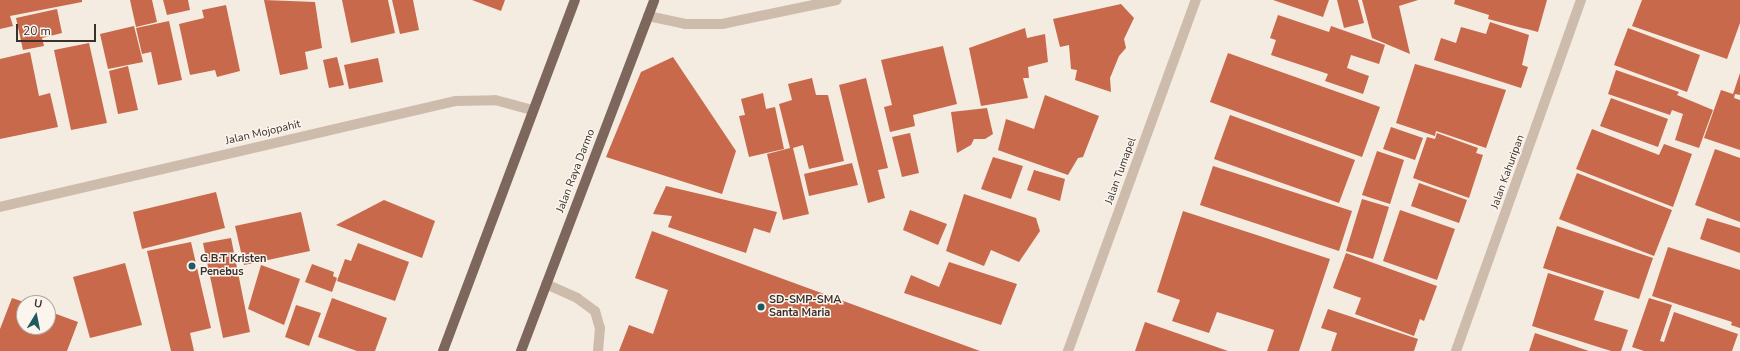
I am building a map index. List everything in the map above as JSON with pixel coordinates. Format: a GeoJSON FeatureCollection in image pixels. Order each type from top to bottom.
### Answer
{"type":"FeatureCollection","features":[{"type":"Feature","properties":{"kind":"main road"},"geometry":{"type":"LineString","coordinates":[[443,351],[574,0]]}},
{"type":"Feature","properties":{"kind":"main road","name":"Jalan Raya Darmo"},"geometry":{"type":"LineString","coordinates":[[521,351],[654,0]]}},
{"type":"Feature","properties":{"kind":"street"},"geometry":{"type":"LineString","coordinates":[[648,16],[685,24],[722,24],[837,0]]}},
{"type":"Feature","properties":{"kind":"street","name":"Jalan Tumapel"},"geometry":{"type":"LineString","coordinates":[[1068,351],[1196,0]]}},
{"type":"Feature","properties":{"kind":"street","name":"Jalan Kahuripan"},"geometry":{"type":"LineString","coordinates":[[1456,351],[1581,0]]}},
{"type":"Feature","properties":{"kind":"street","name":"Jalan Mojopahit"},"geometry":{"type":"LineString","coordinates":[[0,208],[456,101],[495,100],[533,110]]}},
{"type":"Feature","properties":{"kind":"street"},"geometry":{"type":"LineString","coordinates":[[546,284],[577,298],[595,311],[600,328],[598,351]]}},
{"type":"Feature","properties":{"kind":"building"},"geometry":{"type":"Polygon","coordinates":[[[0,0],[82,0],[82,2],[10,16],[13,26],[0,29],[0,0]]]}},
{"type":"Feature","properties":{"kind":"building"},"geometry":{"type":"Polygon","coordinates":[[[130,0],[152,0],[157,22],[136,27],[130,0]]]}},
{"type":"Feature","properties":{"kind":"building"},"geometry":{"type":"Polygon","coordinates":[[[163,0],[188,0],[190,10],[167,15],[163,0]]]}},
{"type":"Feature","properties":{"kind":"building"},"geometry":{"type":"Polygon","coordinates":[[[264,0],[315,2],[322,48],[305,52],[308,69],[280,75],[264,0]]]}},
{"type":"Feature","properties":{"kind":"building"},"geometry":{"type":"Polygon","coordinates":[[[342,0],[388,0],[395,33],[351,43],[342,0]]]}},
{"type":"Feature","properties":{"kind":"building"},"geometry":{"type":"Polygon","coordinates":[[[392,0],[413,0],[419,30],[400,34],[392,0]]]}},
{"type":"Feature","properties":{"kind":"building"},"geometry":{"type":"Polygon","coordinates":[[[472,0],[505,0],[501,11],[472,0]]]}},
{"type":"Feature","properties":{"kind":"building"},"geometry":{"type":"Polygon","coordinates":[[[1273,0],[1329,0],[1323,17],[1273,0]]]}},
{"type":"Feature","properties":{"kind":"building"},"geometry":{"type":"Polygon","coordinates":[[[1337,0],[1358,0],[1364,23],[1344,28],[1337,0]]]}},
{"type":"Feature","properties":{"kind":"building"},"geometry":{"type":"Polygon","coordinates":[[[1362,0],[1418,0],[1399,6],[1410,54],[1372,38],[1362,0]]]}},
{"type":"Feature","properties":{"kind":"building"},"geometry":{"type":"Polygon","coordinates":[[[1455,0],[1547,0],[1538,32],[1488,19],[1489,15],[1454,4],[1455,0]]]}},
{"type":"Feature","properties":{"kind":"building"},"geometry":{"type":"Polygon","coordinates":[[[1642,0],[1740,0],[1740,23],[1727,59],[1632,26],[1642,0]]]}},
{"type":"Feature","properties":{"kind":"building"},"geometry":{"type":"Polygon","coordinates":[[[1121,4],[1134,18],[1124,39],[1126,48],[1119,56],[1110,78],[1111,92],[1075,80],[1077,70],[1071,69],[1069,45],[1060,47],[1053,19],[1121,4]]]}},
{"type":"Feature","properties":{"kind":"building"},"geometry":{"type":"Polygon","coordinates":[[[226,5],[240,71],[217,77],[215,70],[190,75],[179,24],[204,18],[202,10],[226,5]]]}},
{"type":"Feature","properties":{"kind":"building"},"geometry":{"type":"Polygon","coordinates":[[[57,9],[62,33],[42,38],[44,46],[23,50],[16,18],[57,9]]]}},
{"type":"Feature","properties":{"kind":"building"},"geometry":{"type":"Polygon","coordinates":[[[1278,15],[1329,32],[1331,26],[1385,45],[1379,64],[1351,55],[1347,68],[1369,76],[1363,94],[1325,81],[1328,74],[1271,55],[1276,40],[1270,38],[1278,15]]]}},
{"type":"Feature","properties":{"kind":"building"},"geometry":{"type":"Polygon","coordinates":[[[169,21],[182,80],[158,85],[151,52],[142,54],[136,28],[169,21]]]}},
{"type":"Feature","properties":{"kind":"building"},"geometry":{"type":"Polygon","coordinates":[[[1490,22],[1529,35],[1522,65],[1528,67],[1521,88],[1434,60],[1441,38],[1456,43],[1461,27],[1486,34],[1490,22]]]}},
{"type":"Feature","properties":{"kind":"building"},"geometry":{"type":"Polygon","coordinates":[[[134,26],[143,62],[108,69],[100,34],[134,26]]]}},
{"type":"Feature","properties":{"kind":"building"},"geometry":{"type":"Polygon","coordinates":[[[1025,28],[1027,38],[1045,34],[1048,62],[1028,67],[1029,78],[1023,78],[1028,98],[981,106],[969,48],[1025,28]]]}},
{"type":"Feature","properties":{"kind":"building"},"geometry":{"type":"Polygon","coordinates":[[[1628,28],[1700,55],[1687,92],[1614,65],[1628,28]]]}},
{"type":"Feature","properties":{"kind":"building"},"geometry":{"type":"Polygon","coordinates":[[[89,43],[107,123],[71,130],[54,50],[89,43]]]}},
{"type":"Feature","properties":{"kind":"building"},"geometry":{"type":"Polygon","coordinates":[[[943,46],[957,104],[913,115],[915,126],[890,132],[884,107],[892,105],[881,60],[943,46]]]}},
{"type":"Feature","properties":{"kind":"building"},"geometry":{"type":"Polygon","coordinates":[[[30,52],[39,96],[50,93],[58,127],[0,139],[0,59],[30,52]]]}},
{"type":"Feature","properties":{"kind":"building"},"geometry":{"type":"Polygon","coordinates":[[[1228,53],[1380,107],[1362,157],[1210,102],[1228,53]]]}},
{"type":"Feature","properties":{"kind":"building"},"geometry":{"type":"Polygon","coordinates":[[[337,57],[344,85],[329,88],[323,60],[337,57]]]}},
{"type":"Feature","properties":{"kind":"building"},"geometry":{"type":"Polygon","coordinates":[[[673,57],[736,151],[722,194],[606,157],[641,72],[673,57]]]}},
{"type":"Feature","properties":{"kind":"building"},"geometry":{"type":"Polygon","coordinates":[[[378,58],[383,82],[349,89],[344,65],[378,58]]]}},
{"type":"Feature","properties":{"kind":"building"},"geometry":{"type":"Polygon","coordinates":[[[1415,64],[1506,90],[1486,148],[1436,131],[1435,136],[1396,123],[1415,64]]]}},
{"type":"Feature","properties":{"kind":"building"},"geometry":{"type":"Polygon","coordinates":[[[128,66],[138,110],[118,114],[109,71],[128,66]]]}},
{"type":"Feature","properties":{"kind":"building"},"geometry":{"type":"Polygon","coordinates":[[[1616,70],[1679,92],[1677,95],[1713,110],[1699,148],[1675,140],[1683,114],[1672,110],[1670,115],[1608,94],[1616,70]]]}},
{"type":"Feature","properties":{"kind":"building"},"geometry":{"type":"Polygon","coordinates":[[[1740,73],[1740,95],[1735,94],[1734,98],[1740,100],[1740,150],[1704,138],[1721,90],[1733,94],[1740,73]]]}},
{"type":"Feature","properties":{"kind":"building"},"geometry":{"type":"Polygon","coordinates":[[[812,78],[816,95],[828,95],[844,161],[809,169],[803,145],[793,148],[809,214],[783,220],[767,154],[790,148],[779,104],[792,100],[788,84],[812,78]]]}},
{"type":"Feature","properties":{"kind":"building"},"geometry":{"type":"Polygon","coordinates":[[[866,78],[888,168],[878,170],[885,198],[868,203],[839,85],[866,78]]]}},
{"type":"Feature","properties":{"kind":"building"},"geometry":{"type":"Polygon","coordinates":[[[763,93],[766,109],[775,107],[784,149],[749,157],[739,116],[745,115],[741,99],[763,93]]]}},
{"type":"Feature","properties":{"kind":"building"},"geometry":{"type":"Polygon","coordinates":[[[1045,95],[1099,116],[1083,157],[1078,158],[1068,175],[998,150],[1006,119],[1034,129],[1045,95]]]}},
{"type":"Feature","properties":{"kind":"building"},"geometry":{"type":"Polygon","coordinates":[[[1611,98],[1668,119],[1658,147],[1600,126],[1611,98]]]}},
{"type":"Feature","properties":{"kind":"building"},"geometry":{"type":"Polygon","coordinates":[[[987,108],[993,134],[985,139],[974,139],[971,145],[957,153],[951,112],[987,108]]]}},
{"type":"Feature","properties":{"kind":"building"},"geometry":{"type":"Polygon","coordinates":[[[1230,115],[1355,160],[1339,203],[1214,159],[1230,115]]]}},
{"type":"Feature","properties":{"kind":"building"},"geometry":{"type":"Polygon","coordinates":[[[1391,127],[1423,138],[1415,160],[1383,149],[1391,127]]]}},
{"type":"Feature","properties":{"kind":"building"},"geometry":{"type":"Polygon","coordinates":[[[1592,129],[1659,155],[1664,144],[1692,154],[1673,207],[1576,169],[1592,129]]]}},
{"type":"Feature","properties":{"kind":"building"},"geometry":{"type":"Polygon","coordinates":[[[910,133],[919,173],[902,177],[892,137],[910,133]]]}},
{"type":"Feature","properties":{"kind":"building"},"geometry":{"type":"Polygon","coordinates":[[[1437,133],[1478,148],[1476,153],[1483,155],[1469,198],[1413,178],[1427,137],[1435,139],[1437,133]]]}},
{"type":"Feature","properties":{"kind":"building"},"geometry":{"type":"Polygon","coordinates":[[[1715,149],[1740,158],[1740,222],[1695,205],[1715,149]]]}},
{"type":"Feature","properties":{"kind":"building"},"geometry":{"type":"Polygon","coordinates":[[[1377,151],[1404,160],[1390,204],[1362,195],[1377,151]]]}},
{"type":"Feature","properties":{"kind":"building"},"geometry":{"type":"Polygon","coordinates":[[[993,157],[1023,166],[1011,199],[981,189],[993,157]]]}},
{"type":"Feature","properties":{"kind":"building"},"geometry":{"type":"Polygon","coordinates":[[[852,163],[858,185],[809,196],[804,174],[852,163]]]}},
{"type":"Feature","properties":{"kind":"building"},"geometry":{"type":"Polygon","coordinates":[[[1213,166],[1352,211],[1339,251],[1200,205],[1213,166]]]}},
{"type":"Feature","properties":{"kind":"building"},"geometry":{"type":"Polygon","coordinates":[[[1034,170],[1065,179],[1060,201],[1027,190],[1034,170]]]}},
{"type":"Feature","properties":{"kind":"building"},"geometry":{"type":"Polygon","coordinates":[[[1577,173],[1672,210],[1654,256],[1559,219],[1577,173]]]}},
{"type":"Feature","properties":{"kind":"building"},"geometry":{"type":"Polygon","coordinates":[[[1419,183],[1467,200],[1459,223],[1411,206],[1419,183]]]}},
{"type":"Feature","properties":{"kind":"building"},"geometry":{"type":"Polygon","coordinates":[[[666,186],[777,212],[770,233],[754,228],[746,253],[668,227],[672,216],[653,214],[666,186]]]}},
{"type":"Feature","properties":{"kind":"building"},"geometry":{"type":"Polygon","coordinates":[[[216,192],[225,228],[142,249],[133,212],[216,192]]]}},
{"type":"Feature","properties":{"kind":"building"},"geometry":{"type":"Polygon","coordinates":[[[964,194],[1036,218],[1040,231],[1019,262],[991,250],[984,266],[946,251],[964,194]]]}},
{"type":"Feature","properties":{"kind":"building"},"geometry":{"type":"Polygon","coordinates":[[[1362,199],[1389,207],[1373,259],[1346,251],[1362,199]]]}},
{"type":"Feature","properties":{"kind":"building"},"geometry":{"type":"Polygon","coordinates":[[[384,200],[435,221],[422,258],[336,225],[384,200]]]}},
{"type":"Feature","properties":{"kind":"building"},"geometry":{"type":"Polygon","coordinates":[[[910,210],[947,224],[938,245],[903,230],[910,210]]]}},
{"type":"Feature","properties":{"kind":"building"},"geometry":{"type":"Polygon","coordinates":[[[1400,210],[1455,229],[1437,280],[1383,261],[1400,210]]]}},
{"type":"Feature","properties":{"kind":"building"},"geometry":{"type":"Polygon","coordinates":[[[1183,211],[1330,259],[1299,351],[1267,351],[1274,330],[1217,312],[1209,333],[1172,321],[1180,300],[1157,292],[1183,211]]]}},
{"type":"Feature","properties":{"kind":"building"},"geometry":{"type":"Polygon","coordinates":[[[301,212],[310,251],[244,265],[235,226],[301,212]]]}},
{"type":"Feature","properties":{"kind":"building"},"geometry":{"type":"Polygon","coordinates":[[[1707,218],[1740,228],[1740,253],[1700,239],[1707,218]]]}},
{"type":"Feature","properties":{"kind":"building"},"geometry":{"type":"Polygon","coordinates":[[[1557,226],[1653,258],[1639,299],[1543,268],[1557,226]]]}},
{"type":"Feature","properties":{"kind":"building","name":"SD-SMP-SMA Santa Maria"},"geometry":{"type":"Polygon","coordinates":[[[652,231],[980,351],[619,351],[629,325],[653,334],[668,290],[635,278],[652,231]]]}},
{"type":"Feature","properties":{"kind":"building"},"geometry":{"type":"Polygon","coordinates":[[[231,238],[250,332],[223,338],[203,243],[231,238]]]}},
{"type":"Feature","properties":{"kind":"building"},"geometry":{"type":"Polygon","coordinates":[[[191,242],[211,328],[190,333],[194,351],[171,351],[147,251],[191,242]]]}},
{"type":"Feature","properties":{"kind":"building"},"geometry":{"type":"Polygon","coordinates":[[[358,243],[409,262],[395,301],[337,281],[345,259],[351,261],[358,243]]]}},
{"type":"Feature","properties":{"kind":"building"},"geometry":{"type":"Polygon","coordinates":[[[1668,247],[1740,270],[1740,328],[1731,325],[1732,322],[1652,296],[1668,247]]]}},
{"type":"Feature","properties":{"kind":"building"},"geometry":{"type":"Polygon","coordinates":[[[1346,253],[1437,286],[1424,321],[1420,319],[1414,336],[1355,314],[1361,298],[1333,288],[1346,253]]]}},
{"type":"Feature","properties":{"kind":"building"},"geometry":{"type":"Polygon","coordinates":[[[949,262],[1017,284],[1001,325],[904,293],[911,275],[939,287],[949,262]]]}},
{"type":"Feature","properties":{"kind":"building"},"geometry":{"type":"Polygon","coordinates":[[[125,263],[142,325],[90,338],[73,277],[125,263]]]}},
{"type":"Feature","properties":{"kind":"building"},"geometry":{"type":"Polygon","coordinates":[[[312,264],[334,272],[333,276],[337,278],[332,292],[305,282],[312,264]]]}},
{"type":"Feature","properties":{"kind":"building"},"geometry":{"type":"Polygon","coordinates":[[[261,265],[300,279],[284,325],[248,309],[261,265]]]}},
{"type":"Feature","properties":{"kind":"building"},"geometry":{"type":"Polygon","coordinates":[[[1548,273],[1604,291],[1594,320],[1628,330],[1621,351],[1611,351],[1532,326],[1548,273]]]}},
{"type":"Feature","properties":{"kind":"building"},"geometry":{"type":"Polygon","coordinates":[[[12,298],[16,299],[16,335],[56,335],[56,314],[78,322],[67,351],[0,351],[0,329],[12,298]]]}},
{"type":"Feature","properties":{"kind":"building"},"geometry":{"type":"Polygon","coordinates":[[[332,298],[387,318],[375,351],[357,351],[318,337],[332,298]]]}},
{"type":"Feature","properties":{"kind":"building"},"geometry":{"type":"Polygon","coordinates":[[[1649,298],[1672,305],[1660,341],[1664,342],[1674,312],[1738,334],[1732,351],[1644,351],[1632,347],[1649,298]]]}},
{"type":"Feature","properties":{"kind":"building"},"geometry":{"type":"Polygon","coordinates":[[[296,305],[321,313],[309,346],[285,337],[296,305]]]}},
{"type":"Feature","properties":{"kind":"building"},"geometry":{"type":"Polygon","coordinates":[[[1328,309],[1418,339],[1414,351],[1331,351],[1337,333],[1321,328],[1328,309]]]}},
{"type":"Feature","properties":{"kind":"building"},"geometry":{"type":"Polygon","coordinates":[[[1145,322],[1228,351],[1135,351],[1145,322]]]}},
{"type":"Feature","properties":{"kind":"building"},"geometry":{"type":"Polygon","coordinates":[[[1535,333],[1589,351],[1529,351],[1535,333]]]}},
{"type":"Feature","properties":{"kind":"place","name":"G.B.T Kristen Penebus"},"geometry":{"type":"Point","coordinates":[192,266]}},
{"type":"Feature","properties":{"kind":"place","name":"SD-SMP-SMA Santa Maria"},"geometry":{"type":"Point","coordinates":[761,307]}}]}
